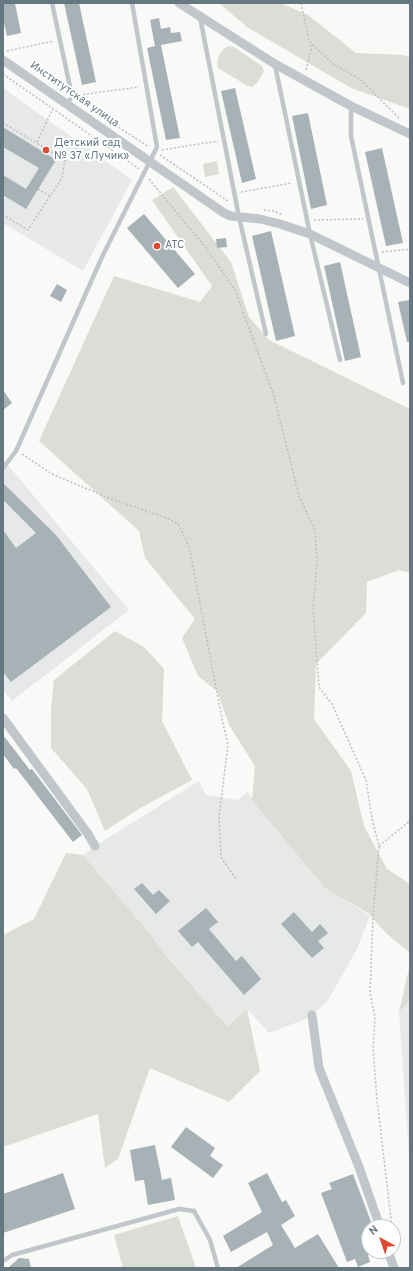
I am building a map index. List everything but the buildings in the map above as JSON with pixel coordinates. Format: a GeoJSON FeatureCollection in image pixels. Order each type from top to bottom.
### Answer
{"type":"FeatureCollection","features":[{"type":"Feature","properties":{"kind":"street"},"geometry":{"type":"LineString","coordinates":[[178,3],[275,64],[352,106],[410,134]]}},
{"type":"Feature","properties":{"kind":"street","name":"Институтская улица"},"geometry":{"type":"LineString","coordinates":[[4,56],[57,98],[224,213],[230,216],[238,212],[310,234],[410,283]]}},
{"type":"Feature","properties":{"kind":"street"},"geometry":{"type":"LineString","coordinates":[[3,718],[88,834],[95,846]]}},
{"type":"Feature","properties":{"kind":"street"},"geometry":{"type":"LineString","coordinates":[[312,1015],[319,1068],[359,1167],[377,1219]]}},
{"type":"Feature","properties":{"kind":"lane"},"geometry":{"type":"LineString","coordinates":[[52,3],[72,96],[67,105]]}},
{"type":"Feature","properties":{"kind":"lane"},"geometry":{"type":"LineString","coordinates":[[3,468],[16,451],[102,257],[157,147],[132,3]]}},
{"type":"Feature","properties":{"kind":"lane"},"geometry":{"type":"LineString","coordinates":[[200,17],[238,212],[266,334]]}},
{"type":"Feature","properties":{"kind":"lane"},"geometry":{"type":"LineString","coordinates":[[275,64],[310,234],[340,360]]}},
{"type":"Feature","properties":{"kind":"lane"},"geometry":{"type":"LineString","coordinates":[[352,106],[351,136],[403,383]]}},
{"type":"Feature","properties":{"kind":"lane"},"geometry":{"type":"LineString","coordinates":[[3,1261],[12,1255],[179,1209],[194,1211],[210,1240],[218,1268]]}},
{"type":"Feature","properties":{"kind":"path"},"geometry":{"type":"LineString","coordinates":[[301,3],[309,42],[332,63],[361,80],[400,120]]}},
{"type":"Feature","properties":{"kind":"path"},"geometry":{"type":"LineString","coordinates":[[4,56],[60,40]]}},
{"type":"Feature","properties":{"kind":"path"},"geometry":{"type":"LineString","coordinates":[[304,80],[312,44]]}},
{"type":"Feature","properties":{"kind":"path"},"geometry":{"type":"LineString","coordinates":[[3,74],[145,173],[206,248],[235,290],[274,396],[299,496],[315,530],[317,563],[313,608],[320,687],[332,704],[366,780],[372,819],[379,846],[373,916],[370,993],[375,1017],[374,1049],[377,1100],[391,1219]]}},
{"type":"Feature","properties":{"kind":"path"},"geometry":{"type":"LineString","coordinates":[[72,96],[146,86]]}},
{"type":"Feature","properties":{"kind":"path"},"geometry":{"type":"LineString","coordinates":[[37,142],[57,98]]}},
{"type":"Feature","properties":{"kind":"path"},"geometry":{"type":"LineString","coordinates":[[110,122],[155,152],[238,212]]}},
{"type":"Feature","properties":{"kind":"path"},"geometry":{"type":"LineString","coordinates":[[3,123],[65,160],[62,178],[28,230],[3,215]]}},
{"type":"Feature","properties":{"kind":"path"},"geometry":{"type":"LineString","coordinates":[[155,152],[224,140]]}},
{"type":"Feature","properties":{"kind":"path"},"geometry":{"type":"LineString","coordinates":[[235,193],[299,182]]}},
{"type":"Feature","properties":{"kind":"path"},"geometry":{"type":"LineString","coordinates":[[38,189],[50,196]]}},
{"type":"Feature","properties":{"kind":"path"},"geometry":{"type":"LineString","coordinates":[[259,209],[274,211],[288,216]]}},
{"type":"Feature","properties":{"kind":"path"},"geometry":{"type":"LineString","coordinates":[[307,220],[368,219]]}},
{"type":"Feature","properties":{"kind":"path"},"geometry":{"type":"LineString","coordinates":[[376,253],[410,249]]}},
{"type":"Feature","properties":{"kind":"path"},"geometry":{"type":"LineString","coordinates":[[16,451],[52,474],[109,498],[167,518],[178,524],[190,546],[228,746],[219,817],[220,857],[236,879]]}},
{"type":"Feature","properties":{"kind":"path"},"geometry":{"type":"LineString","coordinates":[[379,846],[410,821]]}},
{"type":"Feature","properties":{"kind":"shaded area"},"geometry":{"type":"Polygon","coordinates":[[[219,3],[280,3],[308,15],[356,53],[404,55],[410,58],[410,109],[351,88],[247,27],[219,3]]]}},
{"type":"Feature","properties":{"kind":"shaded area"},"geometry":{"type":"Polygon","coordinates":[[[228,46],[234,47],[262,66],[264,71],[257,83],[252,87],[218,68],[217,62],[219,56],[228,46]]]}},
{"type":"Feature","properties":{"kind":"shaded area","name":"Детский сад № 37 «Лучик»"},"geometry":{"type":"Polygon","coordinates":[[[3,88],[132,180],[83,271],[3,223],[3,88]]]}},
{"type":"Feature","properties":{"kind":"shaded area"},"geometry":{"type":"Polygon","coordinates":[[[217,161],[219,174],[205,177],[203,164],[217,161]]]}},
{"type":"Feature","properties":{"kind":"shaded area"},"geometry":{"type":"Polygon","coordinates":[[[173,187],[231,262],[249,317],[269,340],[410,409],[410,573],[399,570],[367,582],[366,613],[316,664],[314,719],[351,771],[364,826],[387,869],[410,884],[410,953],[386,933],[368,913],[325,888],[252,800],[255,766],[229,725],[217,691],[198,676],[182,638],[195,619],[145,558],[139,531],[39,441],[114,276],[200,302],[212,286],[152,200],[173,187]]]}},
{"type":"Feature","properties":{"kind":"shaded area"},"geometry":{"type":"Polygon","coordinates":[[[3,459],[129,610],[12,701],[3,690],[3,459]]]}},
{"type":"Feature","properties":{"kind":"shaded area"},"geometry":{"type":"Polygon","coordinates":[[[115,631],[144,647],[164,669],[162,721],[192,780],[142,807],[105,831],[87,789],[51,748],[51,708],[54,680],[115,631]]]}},
{"type":"Feature","properties":{"kind":"shaded area"},"geometry":{"type":"Polygon","coordinates":[[[199,781],[206,795],[238,800],[247,792],[327,888],[370,916],[356,951],[327,1002],[308,1018],[269,1033],[247,1009],[227,1026],[163,952],[152,936],[83,855],[199,781]]]}},
{"type":"Feature","properties":{"kind":"shaded area"},"geometry":{"type":"Polygon","coordinates":[[[66,853],[83,855],[152,936],[163,952],[227,1026],[247,1009],[260,1071],[229,1102],[150,1068],[118,1159],[105,1168],[98,1114],[3,1147],[3,935],[34,919],[66,853]]]}},
{"type":"Feature","properties":{"kind":"shaded area"},"geometry":{"type":"Polygon","coordinates":[[[410,964],[410,1001],[399,1012],[410,964]]]}},
{"type":"Feature","properties":{"kind":"shaded area"},"geometry":{"type":"Polygon","coordinates":[[[410,1001],[410,1170],[399,1012],[410,1001]]]}},
{"type":"Feature","properties":{"kind":"shaded area"},"geometry":{"type":"Polygon","coordinates":[[[178,1216],[196,1268],[123,1268],[114,1235],[178,1216]]]}},
{"type":"Feature","properties":{"kind":"place","name":"Детский сад № 37 «Лучик»"},"geometry":{"type":"Point","coordinates":[46,150]}},
{"type":"Feature","properties":{"kind":"place","name":"АТС"},"geometry":{"type":"Point","coordinates":[157,246]}}]}
